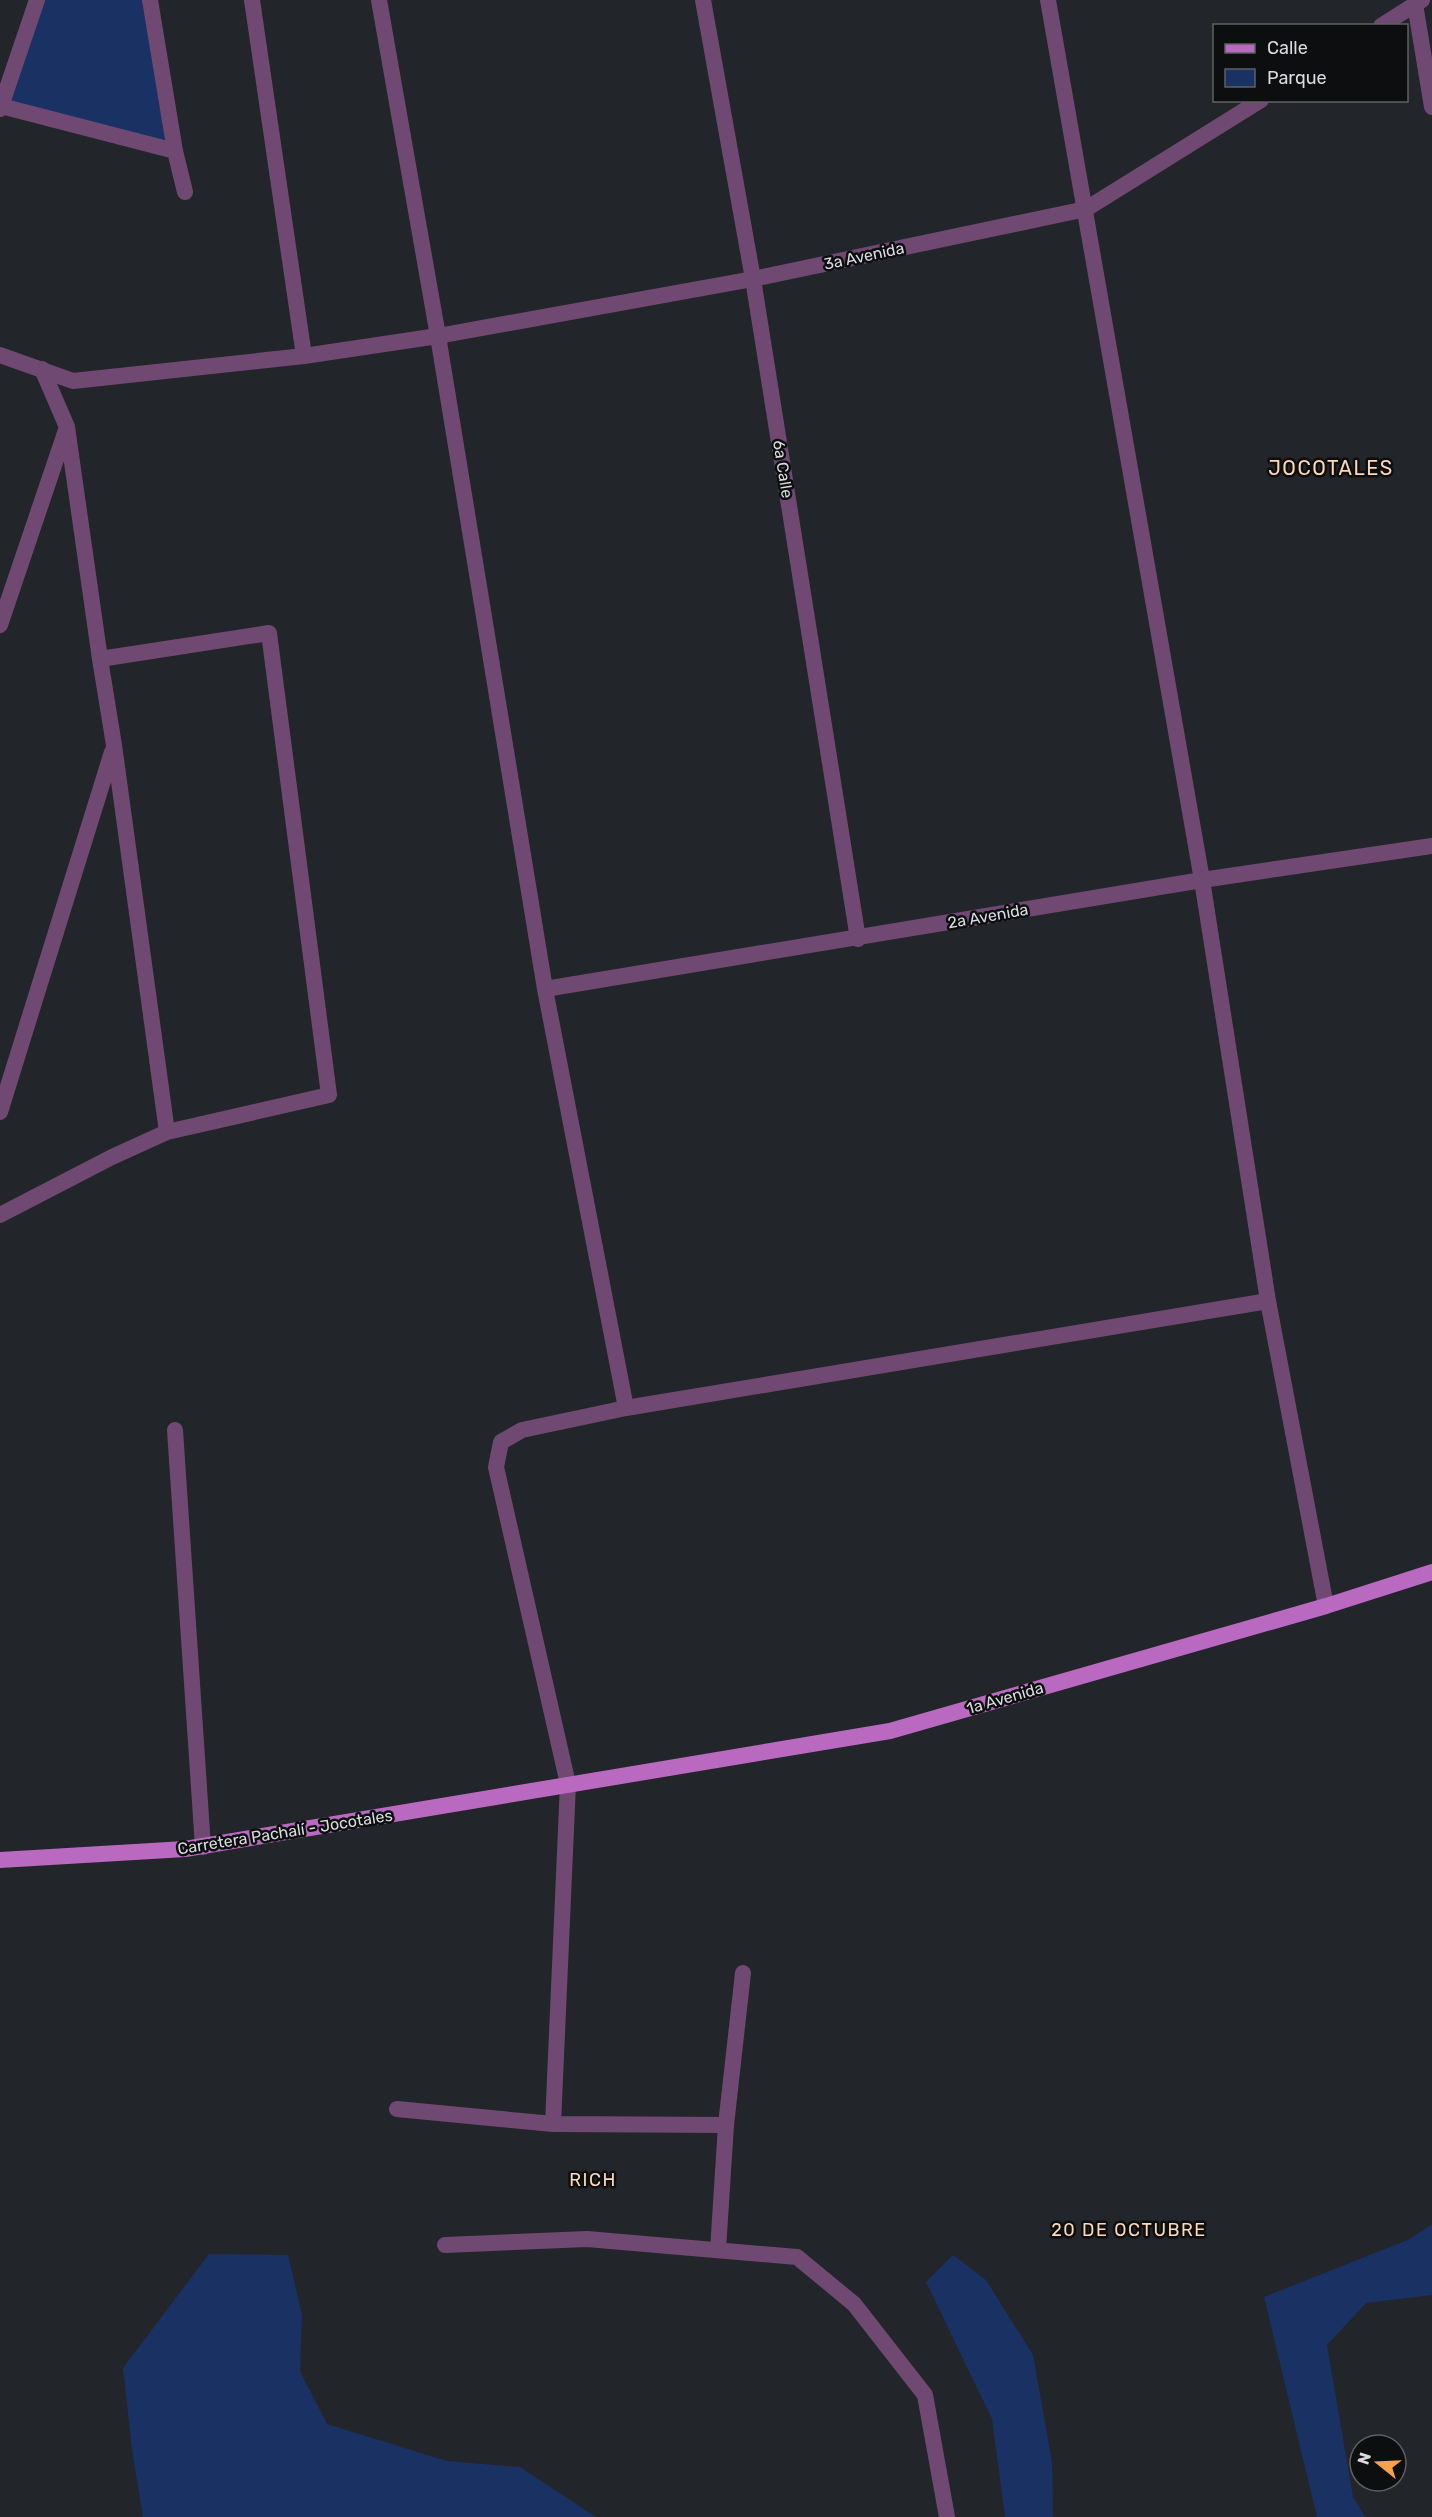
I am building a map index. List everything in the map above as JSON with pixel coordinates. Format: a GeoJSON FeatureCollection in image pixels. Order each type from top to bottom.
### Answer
{"type":"FeatureCollection","features":[{"type":"Feature","properties":{"kind":"main road","name":"1a Avenida"},"geometry":{"type":"LineString","coordinates":[[568,1784],[890,1731],[1326,1606],[1432,1572]]}},
{"type":"Feature","properties":{"kind":"main road","name":"Carretera Pachalí - Jocotales"},"geometry":{"type":"LineString","coordinates":[[0,1860],[203,1847],[568,1784]]}},
{"type":"Feature","properties":{"kind":"street"},"geometry":{"type":"LineString","coordinates":[[37,0],[1,107],[176,151]]}},
{"type":"Feature","properties":{"kind":"street"},"geometry":{"type":"LineString","coordinates":[[150,0],[185,192]]}},
{"type":"Feature","properties":{"kind":"street"},"geometry":{"type":"LineString","coordinates":[[252,0],[304,356]]}},
{"type":"Feature","properties":{"kind":"street"},"geometry":{"type":"LineString","coordinates":[[379,0],[438,336],[545,989],[626,1408]]}},
{"type":"Feature","properties":{"kind":"street","name":"6a Calle"},"geometry":{"type":"LineString","coordinates":[[703,0],[753,279],[858,939]]}},
{"type":"Feature","properties":{"kind":"street"},"geometry":{"type":"LineString","coordinates":[[1048,0],[1202,880],[1268,1301],[1326,1606]]}},
{"type":"Feature","properties":{"kind":"street"},"geometry":{"type":"LineString","coordinates":[[1384,24],[1419,2],[1432,107]]}},
{"type":"Feature","properties":{"kind":"street","name":"3a Avenida"},"geometry":{"type":"LineString","coordinates":[[0,355],[73,381],[304,356],[438,336],[753,279],[1086,209],[1258,102]]}},
{"type":"Feature","properties":{"kind":"street"},"geometry":{"type":"LineString","coordinates":[[42,369],[67,427],[114,745],[167,1132]]}},
{"type":"Feature","properties":{"kind":"street"},"geometry":{"type":"LineString","coordinates":[[0,626],[67,427]]}},
{"type":"Feature","properties":{"kind":"street"},"geometry":{"type":"LineString","coordinates":[[0,1215],[167,1132],[329,1095],[269,633],[100,659]]}},
{"type":"Feature","properties":{"kind":"street"},"geometry":{"type":"LineString","coordinates":[[0,1112],[114,745]]}},
{"type":"Feature","properties":{"kind":"street","name":"2a Avenida"},"geometry":{"type":"LineString","coordinates":[[545,989],[858,939],[1202,880],[1432,846]]}},
{"type":"Feature","properties":{"kind":"street"},"geometry":{"type":"LineString","coordinates":[[554,2124],[568,1784],[496,1467],[501,1442],[522,1430],[626,1408],[1268,1301]]}},
{"type":"Feature","properties":{"kind":"street"},"geometry":{"type":"LineString","coordinates":[[175,1430],[203,1847]]}},
{"type":"Feature","properties":{"kind":"street"},"geometry":{"type":"LineString","coordinates":[[718,2250],[726,2125],[743,1972]]}},
{"type":"Feature","properties":{"kind":"street"},"geometry":{"type":"LineString","coordinates":[[398,2109],[554,2124],[726,2125]]}},
{"type":"Feature","properties":{"kind":"street"},"geometry":{"type":"LineString","coordinates":[[445,2245],[587,2239],[797,2257],[854,2304],[925,2395],[947,2517]]}},
{"type":"Feature","properties":{"kind":"green space"},"geometry":{"type":"Polygon","coordinates":[[[37,0],[150,0],[175,151],[1,106],[37,0]]]}},
{"type":"Feature","properties":{"kind":"green space"},"geometry":{"type":"Polygon","coordinates":[[[1432,2224],[1432,2295],[1366,2303],[1327,2345],[1348,2468],[1348,2493],[1352,2493],[1365,2517],[1317,2517],[1264,2297],[1410,2239],[1432,2224]]]}},
{"type":"Feature","properties":{"kind":"green space"},"geometry":{"type":"Polygon","coordinates":[[[209,2254],[288,2255],[302,2315],[300,2371],[327,2424],[447,2461],[520,2467],[596,2517],[143,2517],[132,2450],[123,2368],[209,2254]]]}},
{"type":"Feature","properties":{"kind":"green space"},"geometry":{"type":"Polygon","coordinates":[[[953,2255],[986,2280],[1033,2355],[1052,2462],[1053,2517],[1005,2517],[992,2419],[926,2282],[953,2255]]]}},
{"type":"Feature","properties":{"kind":"district","name":"JOCOTALES"},"geometry":{"type":"Point","coordinates":[1331,468]}},
{"type":"Feature","properties":{"kind":"district","name":"RICH"},"geometry":{"type":"Point","coordinates":[593,2180]}},
{"type":"Feature","properties":{"kind":"district","name":"20 DE OCTUBRE"},"geometry":{"type":"Point","coordinates":[1129,2230]}}]}
